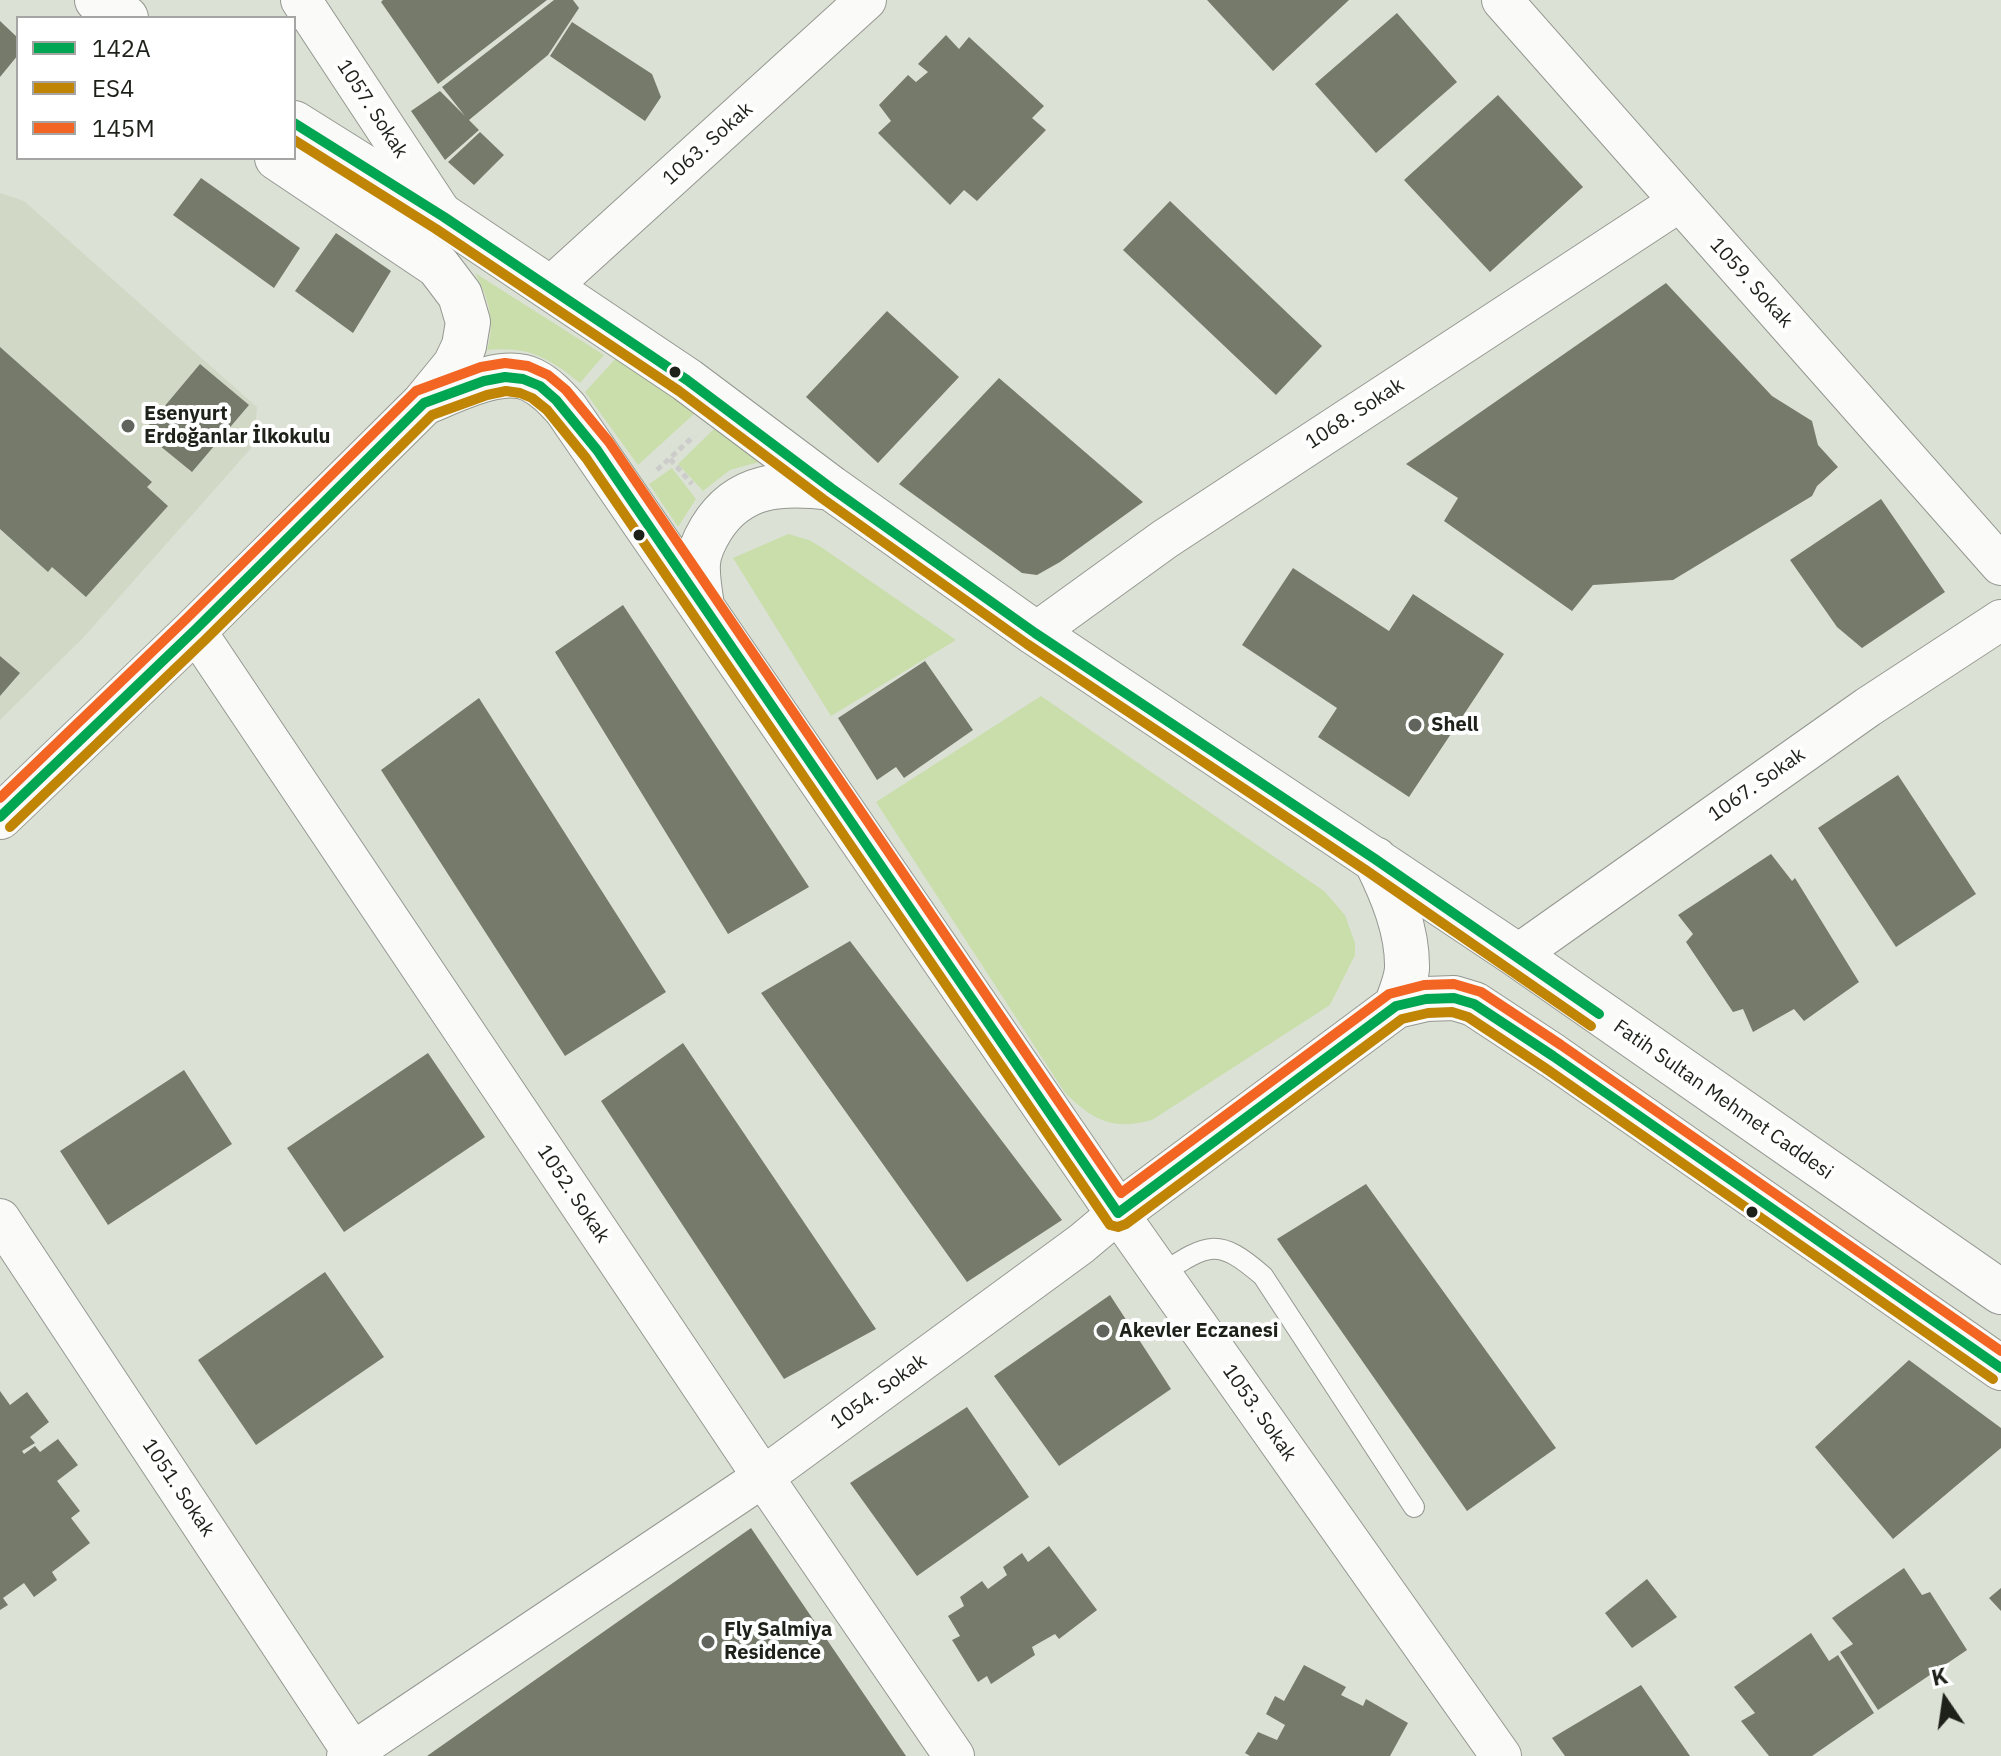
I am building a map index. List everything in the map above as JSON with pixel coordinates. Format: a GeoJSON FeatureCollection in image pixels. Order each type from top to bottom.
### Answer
{"type":"FeatureCollection","features":[{"type":"Feature","properties":{"kind":"main road"},"geometry":{"type":"LineString","coordinates":[[96,0],[111,16]]}},
{"type":"Feature","properties":{"kind":"main road"},"geometry":{"type":"LineString","coordinates":[[96,0],[123,16]]}},
{"type":"Feature","properties":{"kind":"main road","name":"Fatih Sultan Mehmet Caddesi"},"geometry":{"type":"LineString","coordinates":[[296,124],[444,217],[687,380],[831,488],[1035,633],[1517,955],[2001,1292]]}},
{"type":"Feature","properties":{"kind":"main road"},"geometry":{"type":"LineString","coordinates":[[0,817],[195,630],[424,403],[455,365],[464,346],[468,322],[460,295],[438,266],[280,160]]}},
{"type":"Feature","properties":{"kind":"main road","name":"1053. Sokak"},"geometry":{"type":"LineString","coordinates":[[424,403],[472,384],[508,375],[531,379],[566,409],[1118,1213]]}},
{"type":"Feature","properties":{"kind":"main road"},"geometry":{"type":"LineString","coordinates":[[702,606],[698,561],[705,539],[720,514],[742,496],[777,485],[831,488]]}},
{"type":"Feature","properties":{"kind":"main road"},"geometry":{"type":"LineString","coordinates":[[1375,859],[1391,890],[1404,936],[1407,972],[1396,1006]]}},
{"type":"Feature","properties":{"kind":"main road"},"geometry":{"type":"LineString","coordinates":[[1396,1006],[1426,999],[1454,998],[1474,1004],[2001,1368]]}},
{"type":"Feature","properties":{"kind":"main road","name":"1054. Sokak"},"geometry":{"type":"LineString","coordinates":[[1118,1213],[1396,1006]]}},
{"type":"Feature","properties":{"kind":"street","name":"1057. Sokak"},"geometry":{"type":"LineString","coordinates":[[301,0],[444,217]]}},
{"type":"Feature","properties":{"kind":"street","name":"1059. Sokak"},"geometry":{"type":"LineString","coordinates":[[1502,0],[2001,565]]}},
{"type":"Feature","properties":{"kind":"street","name":"1063. Sokak"},"geometry":{"type":"LineString","coordinates":[[549,288],[846,7]]}},
{"type":"Feature","properties":{"kind":"street","name":"1068. Sokak"},"geometry":{"type":"LineString","coordinates":[[1035,633],[1165,539],[1679,202]]}},
{"type":"Feature","properties":{"kind":"street","name":"1067. Sokak"},"geometry":{"type":"LineString","coordinates":[[1517,955],[1868,707],[2001,620]]}},
{"type":"Feature","properties":{"kind":"street","name":"1052. Sokak"},"geometry":{"type":"LineString","coordinates":[[195,630],[763,1477],[954,1756]]}},
{"type":"Feature","properties":{"kind":"street","name":"1053. Sokak"},"geometry":{"type":"LineString","coordinates":[[1118,1213],[1492,1752]]}},
{"type":"Feature","properties":{"kind":"street","name":"1054. Sokak"},"geometry":{"type":"LineString","coordinates":[[352,1755],[763,1477],[1069,1253],[1118,1213]]}},
{"type":"Feature","properties":{"kind":"street","name":"1051. Sokak"},"geometry":{"type":"LineString","coordinates":[[0,1219],[352,1755]]}},
{"type":"Feature","properties":{"kind":"lane"},"geometry":{"type":"LineString","coordinates":[[1161,1274],[1190,1255],[1223,1249],[1237,1254],[1263,1276],[1414,1507]]}},
{"type":"Feature","properties":{"kind":"path"},"geometry":{"type":"LineString","coordinates":[[627,496],[723,407]]}},
{"type":"Feature","properties":{"kind":"shaded area","name":"Esenyurt Erdoğanlar İlkokulu"},"geometry":{"type":"Polygon","coordinates":[[[0,193],[24,201],[257,407],[254,445],[83,638],[0,720],[0,193]]]}},
{"type":"Feature","properties":{"kind":"green space"},"geometry":{"type":"Polygon","coordinates":[[[475,273],[604,355],[580,383],[537,355],[514,350],[487,350],[491,330],[489,310],[475,273]]]}},
{"type":"Feature","properties":{"kind":"green space"},"geometry":{"type":"Polygon","coordinates":[[[617,357],[695,413],[638,465],[585,392],[617,357]]]}},
{"type":"Feature","properties":{"kind":"green space"},"geometry":{"type":"Polygon","coordinates":[[[716,427],[763,461],[730,470],[703,491],[678,464],[716,427]]]}},
{"type":"Feature","properties":{"kind":"green space"},"geometry":{"type":"Polygon","coordinates":[[[672,468],[696,499],[678,527],[649,484],[672,468]]]}},
{"type":"Feature","properties":{"kind":"green space"},"geometry":{"type":"Polygon","coordinates":[[[788,534],[821,547],[956,640],[831,716],[733,558],[788,534]]]}},
{"type":"Feature","properties":{"kind":"green space"},"geometry":{"type":"Polygon","coordinates":[[[1041,696],[1324,891],[1345,915],[1355,943],[1355,955],[1330,1005],[1152,1120],[1125,1124],[1104,1121],[1065,1093],[876,802],[1041,696]]]}},
{"type":"Feature","properties":{"kind":"building"},"geometry":{"type":"Polygon","coordinates":[[[547,0],[438,84],[381,2],[547,0]]]}},
{"type":"Feature","properties":{"kind":"building"},"geometry":{"type":"Polygon","coordinates":[[[554,0],[573,0],[579,8],[548,55],[469,120],[479,130],[445,160],[411,111],[440,91],[465,116],[442,87],[554,0]]]}},
{"type":"Feature","properties":{"kind":"building"},"geometry":{"type":"Polygon","coordinates":[[[1207,0],[1349,0],[1273,71],[1207,0]]]}},
{"type":"Feature","properties":{"kind":"building"},"geometry":{"type":"Polygon","coordinates":[[[1397,13],[1457,82],[1376,153],[1315,84],[1397,13]]]}},
{"type":"Feature","properties":{"kind":"building"},"geometry":{"type":"Polygon","coordinates":[[[0,21],[16,36],[16,57],[0,77],[0,21]]]}},
{"type":"Feature","properties":{"kind":"building"},"geometry":{"type":"Polygon","coordinates":[[[572,22],[652,74],[661,97],[645,121],[550,56],[572,22]]]}},
{"type":"Feature","properties":{"kind":"building"},"geometry":{"type":"Polygon","coordinates":[[[946,35],[959,49],[969,37],[1044,106],[1032,118],[1046,130],[977,201],[964,190],[950,205],[878,133],[891,121],[879,105],[908,75],[916,82],[928,72],[918,64],[946,35]]]}},
{"type":"Feature","properties":{"kind":"building"},"geometry":{"type":"Polygon","coordinates":[[[1498,95],[1583,187],[1490,272],[1404,180],[1498,95]]]}},
{"type":"Feature","properties":{"kind":"building"},"geometry":{"type":"Polygon","coordinates":[[[480,132],[504,155],[474,185],[448,162],[480,132]]]}},
{"type":"Feature","properties":{"kind":"building"},"geometry":{"type":"Polygon","coordinates":[[[201,178],[300,248],[274,288],[173,215],[201,178]]]}},
{"type":"Feature","properties":{"kind":"building"},"geometry":{"type":"Polygon","coordinates":[[[1170,201],[1322,346],[1276,395],[1123,250],[1170,201]]]}},
{"type":"Feature","properties":{"kind":"building"},"geometry":{"type":"Polygon","coordinates":[[[336,233],[391,271],[353,333],[295,291],[336,233]]]}},
{"type":"Feature","properties":{"kind":"building"},"geometry":{"type":"Polygon","coordinates":[[[1666,283],[1772,396],[1812,421],[1818,445],[1838,467],[1817,486],[1812,496],[1673,580],[1593,585],[1572,611],[1444,521],[1458,498],[1406,464],[1666,283]]]}},
{"type":"Feature","properties":{"kind":"building"},"geometry":{"type":"Polygon","coordinates":[[[887,311],[959,377],[878,463],[806,397],[887,311]]]}},
{"type":"Feature","properties":{"kind":"building"},"geometry":{"type":"Polygon","coordinates":[[[0,347],[152,482],[147,487],[168,506],[86,597],[52,567],[48,572],[0,529],[0,347]]]}},
{"type":"Feature","properties":{"kind":"building"},"geometry":{"type":"Polygon","coordinates":[[[200,364],[249,405],[192,472],[143,432],[200,364]]]}},
{"type":"Feature","properties":{"kind":"building"},"geometry":{"type":"Polygon","coordinates":[[[999,378],[1143,502],[1037,575],[1022,573],[899,484],[999,378]]]}},
{"type":"Feature","properties":{"kind":"building"},"geometry":{"type":"Polygon","coordinates":[[[1881,499],[1945,592],[1862,648],[1837,627],[1790,560],[1881,499]]]}},
{"type":"Feature","properties":{"kind":"building"},"geometry":{"type":"Polygon","coordinates":[[[1293,568],[1389,631],[1413,594],[1504,654],[1409,797],[1318,737],[1337,708],[1242,645],[1293,568]]]}},
{"type":"Feature","properties":{"kind":"building"},"geometry":{"type":"Polygon","coordinates":[[[623,605],[809,887],[728,934],[555,652],[623,605]]]}},
{"type":"Feature","properties":{"kind":"building"},"geometry":{"type":"Polygon","coordinates":[[[0,656],[20,673],[0,696],[0,656]]]}},
{"type":"Feature","properties":{"kind":"building"},"geometry":{"type":"Polygon","coordinates":[[[925,661],[973,730],[904,778],[896,767],[877,780],[838,718],[925,661]]]}},
{"type":"Feature","properties":{"kind":"building"},"geometry":{"type":"Polygon","coordinates":[[[479,698],[666,992],[565,1056],[381,770],[479,698]]]}},
{"type":"Feature","properties":{"kind":"building"},"geometry":{"type":"Polygon","coordinates":[[[1898,775],[1976,894],[1896,947],[1818,828],[1898,775]]]}},
{"type":"Feature","properties":{"kind":"building"},"geometry":{"type":"Polygon","coordinates":[[[1771,854],[1792,881],[1795,878],[1859,982],[1804,1021],[1794,1009],[1753,1032],[1743,1009],[1733,1012],[1686,942],[1693,934],[1678,915],[1771,854]]]}},
{"type":"Feature","properties":{"kind":"building"},"geometry":{"type":"Polygon","coordinates":[[[850,941],[1062,1220],[967,1282],[761,993],[850,941]]]}},
{"type":"Feature","properties":{"kind":"building"},"geometry":{"type":"Polygon","coordinates":[[[683,1043],[876,1329],[784,1379],[601,1101],[683,1043]]]}},
{"type":"Feature","properties":{"kind":"building"},"geometry":{"type":"Polygon","coordinates":[[[428,1053],[485,1137],[344,1232],[287,1148],[428,1053]]]}},
{"type":"Feature","properties":{"kind":"building"},"geometry":{"type":"Polygon","coordinates":[[[184,1070],[232,1144],[108,1225],[60,1151],[184,1070]]]}},
{"type":"Feature","properties":{"kind":"building"},"geometry":{"type":"Polygon","coordinates":[[[1366,1184],[1556,1448],[1467,1511],[1277,1239],[1366,1184]]]}},
{"type":"Feature","properties":{"kind":"building"},"geometry":{"type":"Polygon","coordinates":[[[325,1272],[384,1357],[256,1445],[198,1360],[325,1272]]]}},
{"type":"Feature","properties":{"kind":"building"},"geometry":{"type":"Polygon","coordinates":[[[1110,1295],[1171,1389],[1059,1466],[994,1376],[1110,1295]]]}},
{"type":"Feature","properties":{"kind":"building"},"geometry":{"type":"Polygon","coordinates":[[[1909,1360],[2001,1428],[2001,1448],[1893,1539],[1815,1447],[1909,1360]]]}},
{"type":"Feature","properties":{"kind":"building"},"geometry":{"type":"Polygon","coordinates":[[[0,1391],[10,1405],[27,1392],[49,1422],[30,1437],[35,1443],[22,1451],[24,1454],[35,1446],[40,1452],[58,1439],[78,1465],[57,1481],[80,1511],[71,1518],[90,1543],[52,1572],[57,1580],[34,1597],[24,1583],[3,1598],[8,1605],[0,1610],[0,1391]]]}},
{"type":"Feature","properties":{"kind":"building"},"geometry":{"type":"Polygon","coordinates":[[[967,1407],[1029,1497],[917,1576],[850,1483],[967,1407]]]}},
{"type":"Feature","properties":{"kind":"building","name":"Fly Salmiya Residence"},"geometry":{"type":"Polygon","coordinates":[[[751,1528],[906,1756],[427,1756],[751,1528]]]}},
{"type":"Feature","properties":{"kind":"building"},"geometry":{"type":"Polygon","coordinates":[[[1049,1546],[1097,1610],[1059,1639],[1055,1634],[1032,1647],[1035,1655],[991,1684],[987,1676],[978,1682],[952,1640],[960,1636],[948,1616],[964,1606],[960,1597],[982,1581],[988,1589],[1007,1575],[1003,1567],[1022,1553],[1028,1562],[1049,1546]]]}},
{"type":"Feature","properties":{"kind":"building"},"geometry":{"type":"Polygon","coordinates":[[[1904,1568],[1922,1595],[1930,1592],[1967,1650],[1878,1710],[1840,1652],[1853,1644],[1832,1618],[1904,1568]]]}},
{"type":"Feature","properties":{"kind":"building"},"geometry":{"type":"Polygon","coordinates":[[[1647,1579],[1677,1617],[1632,1648],[1605,1613],[1647,1579]]]}},
{"type":"Feature","properties":{"kind":"building"},"geometry":{"type":"Polygon","coordinates":[[[2001,1588],[2001,1611],[1989,1598],[2001,1588]]]}},
{"type":"Feature","properties":{"kind":"building"},"geometry":{"type":"Polygon","coordinates":[[[1811,1633],[1829,1661],[1838,1655],[1874,1713],[1812,1756],[1769,1756],[1741,1721],[1755,1713],[1734,1687],[1811,1633]]]}},
{"type":"Feature","properties":{"kind":"building"},"geometry":{"type":"Polygon","coordinates":[[[1304,1665],[1346,1687],[1341,1695],[1363,1706],[1366,1699],[1408,1723],[1390,1756],[1250,1756],[1245,1753],[1258,1732],[1277,1740],[1285,1725],[1266,1714],[1275,1696],[1284,1701],[1304,1665]]]}},
{"type":"Feature","properties":{"kind":"building"},"geometry":{"type":"Polygon","coordinates":[[[1641,1685],[1690,1756],[1565,1756],[1552,1738],[1641,1685]]]}},
{"type":"Feature","properties":{"kind":"transit line","name":"142A"},"geometry":{"type":"LineString","coordinates":[[296,124],[444,217],[687,380],[831,488],[1035,633],[1375,859],[1599,1014]]}},
{"type":"Feature","properties":{"kind":"transit line","name":"ES4"},"geometry":{"type":"LineString","coordinates":[[296,141],[436,229],[679,391],[823,499],[1027,644],[1367,871],[1591,1026]]}},
{"type":"Feature","properties":{"kind":"transit line","name":"145M"},"geometry":{"type":"LineString","coordinates":[[0,798],[416,391],[481,367],[505,363],[528,366],[548,375],[566,390],[609,442],[1121,1193],[1389,994],[1424,985],[1454,984],[1481,992],[1561,1045],[2001,1351]]}},
{"type":"Feature","properties":{"kind":"transit line","name":"142A"},"geometry":{"type":"LineString","coordinates":[[0,817],[195,630],[424,403],[484,381],[505,377],[523,379],[540,386],[556,400],[597,450],[1118,1213],[1396,1006],[1426,999],[1454,998],[1474,1004],[1553,1056],[2001,1368]]}},
{"type":"Feature","properties":{"kind":"transit line","name":"ES4"},"geometry":{"type":"LineString","coordinates":[[10,827],[205,640],[432,415],[487,395],[506,391],[520,393],[547,410],[586,458],[1110,1225],[1118,1227],[1126,1224],[1402,1019],[1452,1012],[1468,1017],[1545,1068],[1993,1379]]}},
{"type":"Feature","properties":{"kind":"place","name":"Esenyurt Erdoğanlar İlkokulu"},"geometry":{"type":"Point","coordinates":[128,426]}},
{"type":"Feature","properties":{"kind":"place","name":"Shell"},"geometry":{"type":"Point","coordinates":[1415,725]}},
{"type":"Feature","properties":{"kind":"place","name":"Akevler Eczanesi"},"geometry":{"type":"Point","coordinates":[1103,1331]}},
{"type":"Feature","properties":{"kind":"place","name":"Fly Salmiya Residence"},"geometry":{"type":"Point","coordinates":[708,1642]}}]}
